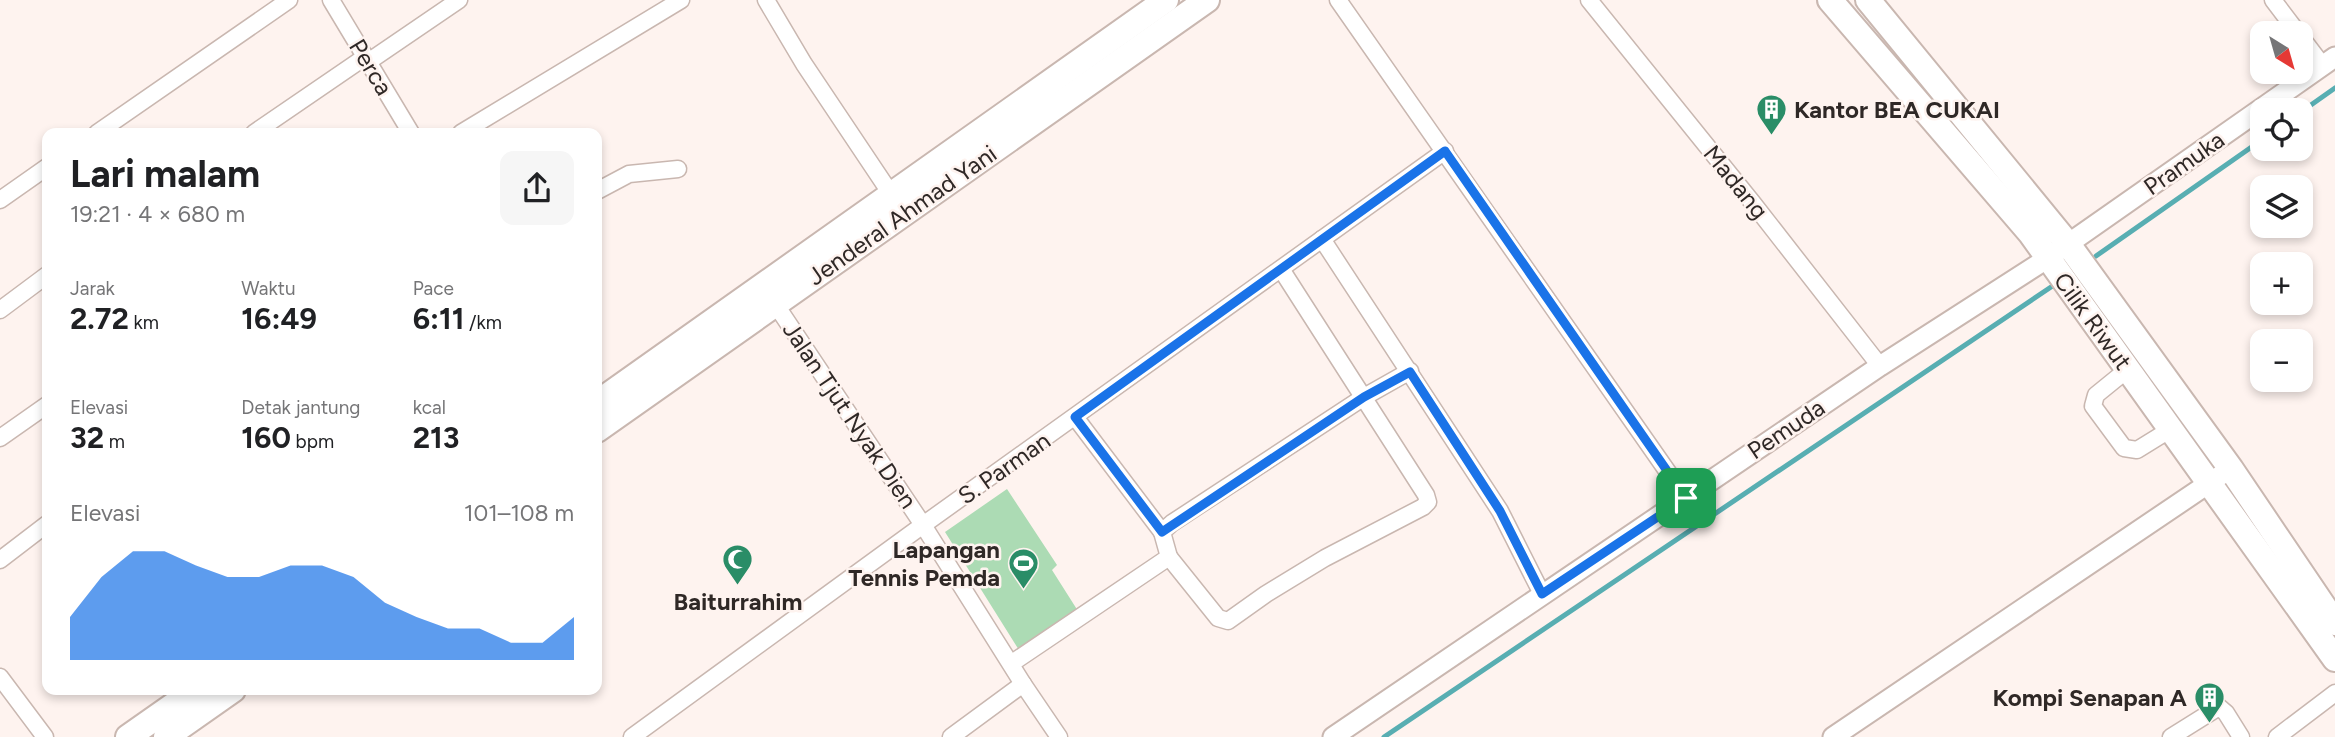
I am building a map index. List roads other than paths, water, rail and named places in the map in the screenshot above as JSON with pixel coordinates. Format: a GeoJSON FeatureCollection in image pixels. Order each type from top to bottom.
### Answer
{"type":"FeatureCollection","features":[{"type":"Feature","properties":{"kind":"main road","name":"Jenderal Ahmad Yani"},"geometry":{"type":"LineString","coordinates":[[602,399],[1166,0]]}},
{"type":"Feature","properties":{"kind":"main road","name":"Jenderal Ahmad Yani"},"geometry":{"type":"LineString","coordinates":[[602,426],[1207,0]]}},
{"type":"Feature","properties":{"kind":"main road","name":"Cilik Riwut"},"geometry":{"type":"LineString","coordinates":[[1830,0],[1984,161]]}},
{"type":"Feature","properties":{"kind":"main road","name":"Cilik Riwut"},"geometry":{"type":"LineString","coordinates":[[1868,0],[1984,161],[2231,468],[2335,623]]}},
{"type":"Feature","properties":{"kind":"main road","name":"Cilik Riwut"},"geometry":{"type":"LineString","coordinates":[[2058,251],[2128,369],[2335,659]]}},
{"type":"Feature","properties":{"kind":"main road"},"geometry":{"type":"LineString","coordinates":[[128,737],[188,695]]}},
{"type":"Feature","properties":{"kind":"main road"},"geometry":{"type":"LineString","coordinates":[[166,737],[226,695]]}},
{"type":"Feature","properties":{"kind":"street"},"geometry":{"type":"LineString","coordinates":[[104,128],[289,0]]}},
{"type":"Feature","properties":{"kind":"street","name":"Perca"},"geometry":{"type":"LineString","coordinates":[[331,0],[408,128]]}},
{"type":"Feature","properties":{"kind":"street"},"geometry":{"type":"LineString","coordinates":[[262,128],[459,0]]}},
{"type":"Feature","properties":{"kind":"street"},"geometry":{"type":"LineString","coordinates":[[469,128],[681,0]]}},
{"type":"Feature","properties":{"kind":"street"},"geometry":{"type":"LineString","coordinates":[[766,0],[804,64],[891,194]]}},
{"type":"Feature","properties":{"kind":"street"},"geometry":{"type":"LineString","coordinates":[[1338,0],[1686,498]]}},
{"type":"Feature","properties":{"kind":"street","name":"Madang"},"geometry":{"type":"LineString","coordinates":[[1589,0],[1880,366]]}},
{"type":"Feature","properties":{"kind":"street"},"geometry":{"type":"LineString","coordinates":[[2273,0],[2289,21]]}},
{"type":"Feature","properties":{"kind":"street"},"geometry":{"type":"LineString","coordinates":[[2314,48],[2329,61]]}},
{"type":"Feature","properties":{"kind":"street","name":"Pramuka"},"geometry":{"type":"LineString","coordinates":[[2058,251],[2329,61]]}},
{"type":"Feature","properties":{"kind":"street","name":"S. Parman"},"geometry":{"type":"LineString","coordinates":[[632,737],[1445,151]]}},
{"type":"Feature","properties":{"kind":"street"},"geometry":{"type":"LineString","coordinates":[[602,188],[629,174],[678,169]]}},
{"type":"Feature","properties":{"kind":"street"},"geometry":{"type":"LineString","coordinates":[[0,200],[42,171]]}},
{"type":"Feature","properties":{"kind":"street"},"geometry":{"type":"LineString","coordinates":[[1322,239],[1500,511],[1542,594]]}},
{"type":"Feature","properties":{"kind":"street","name":"Pemuda"},"geometry":{"type":"LineString","coordinates":[[1333,737],[1880,366],[2058,251]]}},
{"type":"Feature","properties":{"kind":"street"},"geometry":{"type":"LineString","coordinates":[[1075,417],[1162,532],[1169,557],[1219,618],[1228,621],[1325,558],[1423,508],[1428,502],[1426,495],[1281,269]]}},
{"type":"Feature","properties":{"kind":"street"},"geometry":{"type":"LineString","coordinates":[[0,310],[42,279]]}},
{"type":"Feature","properties":{"kind":"street","name":"Jalan Tjut Nyak Dien"},"geometry":{"type":"LineString","coordinates":[[776,304],[923,525],[1059,737]]}},
{"type":"Feature","properties":{"kind":"street"},"geometry":{"type":"LineString","coordinates":[[2128,369],[2096,395],[2093,405],[2124,448],[2130,450],[2137,450],[2171,429]]}},
{"type":"Feature","properties":{"kind":"street"},"geometry":{"type":"LineString","coordinates":[[1162,532],[1364,397],[1410,372]]}},
{"type":"Feature","properties":{"kind":"street"},"geometry":{"type":"LineString","coordinates":[[0,438],[42,409]]}},
{"type":"Feature","properties":{"kind":"street"},"geometry":{"type":"LineString","coordinates":[[1833,737],[2231,468]]}},
{"type":"Feature","properties":{"kind":"street"},"geometry":{"type":"LineString","coordinates":[[0,560],[42,528]]}},
{"type":"Feature","properties":{"kind":"street"},"geometry":{"type":"LineString","coordinates":[[1012,663],[1169,557]]}},
{"type":"Feature","properties":{"kind":"street"},"geometry":{"type":"LineString","coordinates":[[0,677],[45,737]]}},
{"type":"Feature","properties":{"kind":"street"},"geometry":{"type":"LineString","coordinates":[[951,737],[1023,684]]}},
{"type":"Feature","properties":{"kind":"street"},"geometry":{"type":"LineString","coordinates":[[2277,737],[2335,693]]}},
{"type":"Feature","properties":{"kind":"street"},"geometry":{"type":"LineString","coordinates":[[2171,737],[2218,706],[2226,713],[2241,737]]}},
{"type":"Feature","properties":{"kind":"waterway"},"geometry":{"type":"LineString","coordinates":[[2313,104],[2335,88]]}},
{"type":"Feature","properties":{"kind":"waterway"},"geometry":{"type":"LineString","coordinates":[[2096,256],[2250,148]]}},
{"type":"Feature","properties":{"kind":"waterway"},"geometry":{"type":"LineString","coordinates":[[1384,737],[2054,285]]}},
{"type":"Feature","properties":{"kind":"place","name":"Kantor BEA CUKAI"},"geometry":{"type":"Point","coordinates":[1771,136]}},
{"type":"Feature","properties":{"kind":"place","name":"Baiturrahim"},"geometry":{"type":"Point","coordinates":[738,586]}},
{"type":"Feature","properties":{"kind":"place","name":"Lapangan Tennis Pemda"},"geometry":{"type":"Point","coordinates":[1023,590]}},
{"type":"Feature","properties":{"kind":"place","name":"Kompi Senapan A"},"geometry":{"type":"Point","coordinates":[2210,724]}}]}
